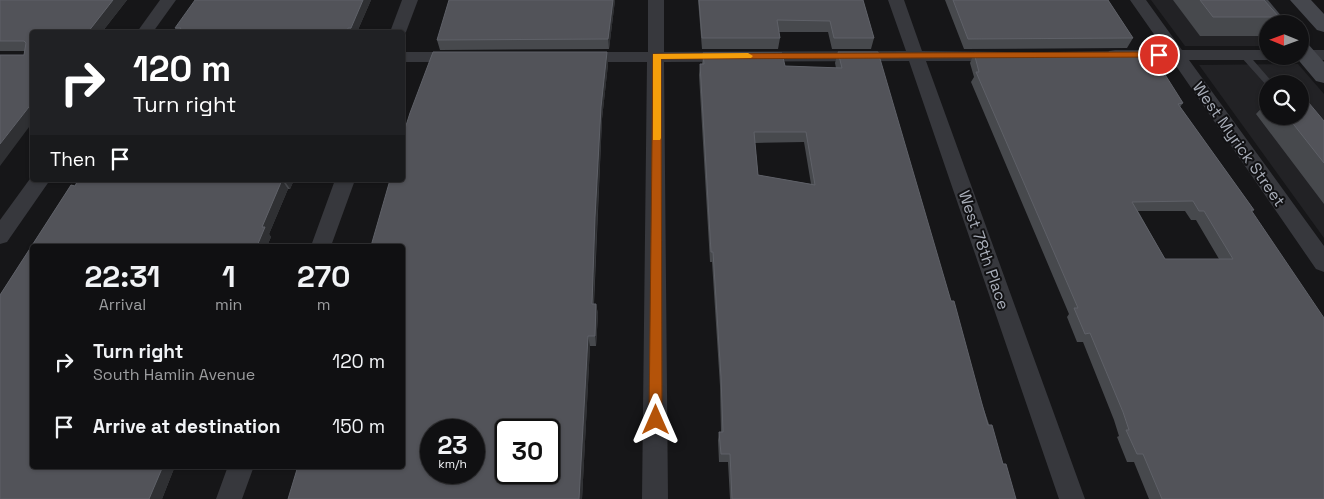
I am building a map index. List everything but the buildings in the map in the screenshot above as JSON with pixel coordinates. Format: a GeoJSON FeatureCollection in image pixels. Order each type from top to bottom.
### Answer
{"type":"FeatureCollection","features":[{"type":"Feature","properties":{"kind":"main road"},"geometry":{"type":"LineString","coordinates":[[1257,0],[1270,15]]}},
{"type":"Feature","properties":{"kind":"main road"},"geometry":{"type":"LineString","coordinates":[[1300,0],[1324,26]]}},
{"type":"Feature","properties":{"kind":"main road"},"geometry":{"type":"LineString","coordinates":[[1309,56],[1324,76]]}},
{"type":"Feature","properties":{"kind":"street"},"geometry":{"type":"LineString","coordinates":[[146,30],[168,0]]}},
{"type":"Feature","properties":{"kind":"street"},"geometry":{"type":"LineString","coordinates":[[399,30],[410,0]]}},
{"type":"Feature","properties":{"kind":"street"},"geometry":{"type":"LineString","coordinates":[[655,499],[656,0]]}},
{"type":"Feature","properties":{"kind":"street","name":"West 78th Place"},"geometry":{"type":"LineString","coordinates":[[896,0],[1072,499]]}},
{"type":"Feature","properties":{"kind":"street","name":"West Myrick Street"},"geometry":{"type":"LineString","coordinates":[[1138,0],[1324,263]]}},
{"type":"Feature","properties":{"kind":"street"},"geometry":{"type":"LineString","coordinates":[[1101,55],[1259,55]]}},
{"type":"Feature","properties":{"kind":"street"},"geometry":{"type":"LineString","coordinates":[[567,57],[1013,56]]}},
{"type":"Feature","properties":{"kind":"street"},"geometry":{"type":"LineString","coordinates":[[405,57],[480,57]]}},
{"type":"Feature","properties":{"kind":"street"},"geometry":{"type":"LineString","coordinates":[[0,236],[39,182]]}},
{"type":"Feature","properties":{"kind":"street"},"geometry":{"type":"LineString","coordinates":[[322,244],[344,182]]}},
{"type":"Feature","properties":{"kind":"street"},"geometry":{"type":"LineString","coordinates":[[229,499],[240,469]]}},
{"type":"Feature","properties":{"kind":"lane"},"geometry":{"type":"LineString","coordinates":[[1244,55],[1262,75]]}},
{"type":"Feature","properties":{"kind":"shaded area"},"geometry":{"type":"Polygon","coordinates":[[[1151,0],[1242,0],[1259,20],[1259,46],[1185,46],[1151,0]]]}},
{"type":"Feature","properties":{"kind":"shaded area"},"geometry":{"type":"Polygon","coordinates":[[[1199,65],[1299,65],[1308,75],[1259,75],[1259,125],[1309,125],[1309,77],[1324,94],[1324,238],[1199,65]]]}},
{"type":"Feature","properties":{"kind":"slow traffic"},"geometry":{"type":"LineString","coordinates":[[656,138],[656,56],[748,56]]}},
{"type":"Feature","properties":{"kind":"route"},"geometry":{"type":"LineString","coordinates":[[656,420],[656,56],[1159,55]]}}]}
